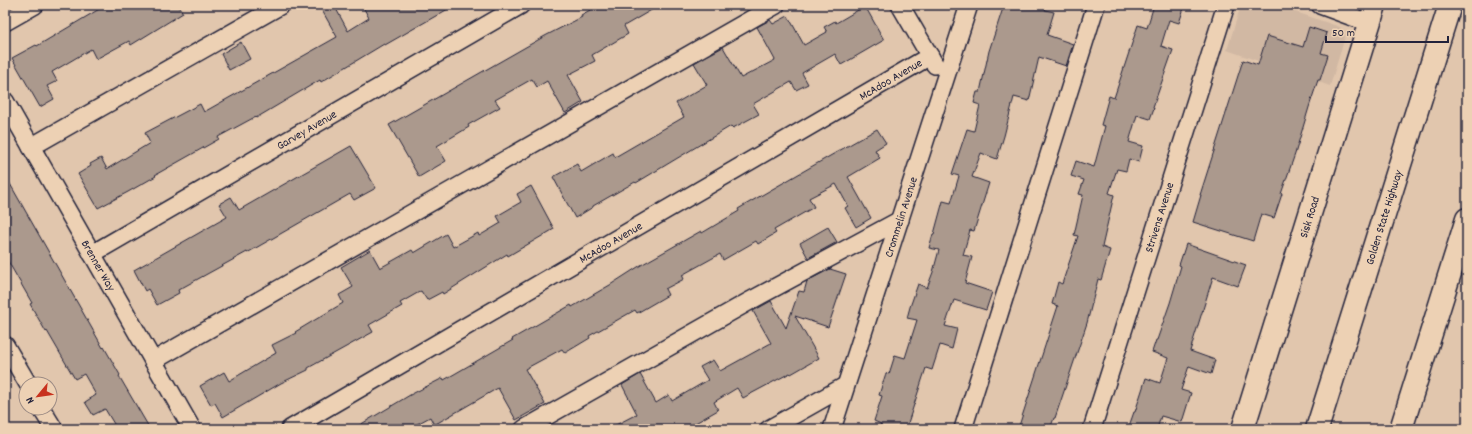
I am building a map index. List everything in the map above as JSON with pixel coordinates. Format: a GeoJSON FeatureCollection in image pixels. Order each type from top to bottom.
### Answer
{"type":"FeatureCollection","features":[{"type":"Feature","properties":{"kind":"main road","name":"Golden State Highway"},"geometry":{"type":"LineString","coordinates":[[1317,429],[1450,5]]}},
{"type":"Feature","properties":{"kind":"main road","name":"Sisk Road"},"geometry":{"type":"LineString","coordinates":[[1243,429],[1372,14]]}},
{"type":"Feature","properties":{"kind":"main road"},"geometry":{"type":"LineString","coordinates":[[1401,429],[1467,219]]}},
{"type":"Feature","properties":{"kind":"street"},"geometry":{"type":"LineString","coordinates":[[5,22],[35,5]]}},
{"type":"Feature","properties":{"kind":"street"},"geometry":{"type":"LineString","coordinates":[[31,147],[281,5]]}},
{"type":"Feature","properties":{"kind":"street","name":"Garvey Avenue"},"geometry":{"type":"LineString","coordinates":[[92,254],[521,5]]}},
{"type":"Feature","properties":{"kind":"street"},"geometry":{"type":"LineString","coordinates":[[153,361],[776,5]]}},
{"type":"Feature","properties":{"kind":"street"},"geometry":{"type":"LineString","coordinates":[[900,5],[944,80]]}},
{"type":"Feature","properties":{"kind":"street","name":"Crommelin Avenue"},"geometry":{"type":"LineString","coordinates":[[832,429],[969,5]]}},
{"type":"Feature","properties":{"kind":"street"},"geometry":{"type":"LineString","coordinates":[[963,429],[1096,5]]}},
{"type":"Feature","properties":{"kind":"street","name":"Strivens Avenue"},"geometry":{"type":"LineString","coordinates":[[1092,429],[1226,5]]}},
{"type":"Feature","properties":{"kind":"street"},"geometry":{"type":"LineString","coordinates":[[1320,5],[1372,14]]}},
{"type":"Feature","properties":{"kind":"street","name":"McAdoo Avenue"},"geometry":{"type":"LineString","coordinates":[[290,429],[930,56]]}},
{"type":"Feature","properties":{"kind":"street","name":"Brenner Way"},"geometry":{"type":"LineString","coordinates":[[5,101],[192,429]]}},
{"type":"Feature","properties":{"kind":"street"},"geometry":{"type":"LineString","coordinates":[[524,429],[748,302],[900,220]]}},
{"type":"Feature","properties":{"kind":"street"},"geometry":{"type":"LineString","coordinates":[[5,345],[23,376]]}},
{"type":"Feature","properties":{"kind":"street"},"geometry":{"type":"LineString","coordinates":[[769,429],[845,386]]}},
{"type":"Feature","properties":{"kind":"street"},"geometry":{"type":"LineString","coordinates":[[46,416],[54,429]]}},
{"type":"Feature","properties":{"kind":"shaded area"},"geometry":{"type":"Polygon","coordinates":[[[1241,5],[1275,5],[1340,27],[1345,37],[1330,86],[1227,50],[1241,5]]]}},
{"type":"Feature","properties":{"kind":"building"},"geometry":{"type":"Polygon","coordinates":[[[106,5],[178,5],[183,13],[131,45],[129,41],[96,59],[91,49],[52,72],[57,81],[47,86],[54,99],[40,107],[12,58],[36,45],[37,46],[106,5]]]}},
{"type":"Feature","properties":{"kind":"building"},"geometry":{"type":"Polygon","coordinates":[[[319,5],[334,5],[348,31],[369,18],[362,5],[455,5],[385,45],[384,44],[321,82],[320,80],[256,118],[255,117],[218,137],[219,139],[98,208],[78,174],[91,166],[90,164],[101,158],[107,169],[150,143],[145,133],[200,104],[204,112],[337,37],[319,5]]]}},
{"type":"Feature","properties":{"kind":"building"},"geometry":{"type":"Polygon","coordinates":[[[599,5],[660,5],[624,26],[628,34],[592,55],[595,61],[568,75],[583,102],[565,113],[547,81],[537,87],[532,79],[495,100],[500,107],[468,125],[469,127],[437,146],[446,161],[419,177],[389,125],[545,36],[582,17],[581,15],[599,5]]]}},
{"type":"Feature","properties":{"kind":"building"},"geometry":{"type":"Polygon","coordinates":[[[1004,5],[1047,5],[1045,10],[1054,12],[1047,35],[1073,44],[1066,66],[1039,57],[1029,101],[1014,97],[997,159],[981,153],[972,177],[989,183],[974,231],[970,230],[963,255],[972,257],[965,283],[992,292],[986,310],[954,300],[945,326],[957,329],[952,349],[940,345],[932,370],[926,368],[906,429],[879,429],[881,424],[874,421],[882,396],[879,395],[886,373],[889,374],[895,355],[905,358],[917,320],[907,318],[910,307],[918,284],[927,288],[933,272],[939,250],[929,248],[943,201],[951,203],[959,176],[952,174],[967,129],[974,131],[980,105],[974,103],[977,92],[980,92],[989,51],[1004,5]]]}},
{"type":"Feature","properties":{"kind":"building"},"geometry":{"type":"Polygon","coordinates":[[[1154,5],[1185,5],[1179,23],[1169,20],[1161,46],[1173,50],[1150,119],[1137,115],[1129,142],[1143,146],[1139,162],[1129,159],[1126,171],[1117,169],[1109,193],[1114,195],[1102,247],[1110,250],[1101,280],[1098,279],[1087,323],[1055,418],[1050,429],[1018,429],[1058,306],[1052,304],[1058,282],[1062,284],[1078,236],[1074,235],[1083,195],[1079,194],[1084,180],[1071,176],[1076,161],[1094,167],[1105,126],[1101,125],[1109,96],[1114,98],[1138,25],[1147,28],[1154,5]]]}},
{"type":"Feature","properties":{"kind":"building"},"geometry":{"type":"Polygon","coordinates":[[[865,6],[884,40],[841,65],[835,54],[802,73],[808,84],[796,90],[791,82],[753,104],[759,114],[733,128],[731,126],[575,218],[553,177],[577,164],[581,172],[613,153],[615,157],[684,117],[676,103],[707,85],[694,63],[723,47],[741,78],[775,60],[757,27],[770,20],[773,24],[788,16],[804,45],[827,32],[824,27],[835,21],[836,23],[865,6]]]}},
{"type":"Feature","properties":{"kind":"building"},"geometry":{"type":"Polygon","coordinates":[[[1309,27],[1327,33],[1321,53],[1328,55],[1310,104],[1274,218],[1261,214],[1253,241],[1193,222],[1200,195],[1243,60],[1258,65],[1267,36],[1303,47],[1309,27]]]}},
{"type":"Feature","properties":{"kind":"building"},"geometry":{"type":"Polygon","coordinates":[[[241,42],[250,59],[229,70],[221,54],[241,42]]]}},
{"type":"Feature","properties":{"kind":"building"},"geometry":{"type":"Polygon","coordinates":[[[877,129],[886,143],[875,150],[880,158],[848,177],[871,218],[856,227],[845,208],[848,206],[836,184],[809,198],[814,207],[774,230],[776,233],[758,244],[756,241],[723,260],[720,254],[682,275],[684,279],[665,289],[668,295],[637,313],[635,310],[589,336],[590,338],[565,353],[562,349],[525,369],[545,404],[516,420],[498,388],[434,425],[430,417],[408,429],[353,429],[410,395],[443,378],[444,380],[513,340],[512,339],[571,305],[572,307],[701,231],[702,233],[739,211],[738,209],[877,129]]]}},
{"type":"Feature","properties":{"kind":"building"},"geometry":{"type":"Polygon","coordinates":[[[351,146],[376,188],[354,200],[350,194],[247,253],[178,290],[179,293],[157,305],[148,289],[145,291],[134,270],[227,217],[219,204],[231,197],[239,210],[351,146]]]}},
{"type":"Feature","properties":{"kind":"building"},"geometry":{"type":"Polygon","coordinates":[[[5,175],[150,429],[117,429],[105,409],[93,415],[85,402],[96,395],[84,374],[75,379],[30,304],[32,303],[5,256],[5,175]]]}},
{"type":"Feature","properties":{"kind":"building"},"geometry":{"type":"Polygon","coordinates":[[[531,186],[554,229],[508,256],[507,254],[443,294],[442,292],[427,300],[421,291],[400,303],[402,306],[369,325],[373,332],[223,417],[215,403],[211,405],[200,386],[224,372],[229,381],[276,353],[272,345],[296,333],[295,332],[343,303],[339,295],[353,287],[341,267],[370,250],[380,268],[412,250],[414,253],[446,234],[453,247],[478,233],[479,236],[501,223],[497,216],[521,202],[517,194],[531,186]]]}},
{"type":"Feature","properties":{"kind":"building"},"geometry":{"type":"Polygon","coordinates":[[[828,227],[837,242],[808,258],[800,243],[828,227]]]}},
{"type":"Feature","properties":{"kind":"building"},"geometry":{"type":"Polygon","coordinates":[[[1186,244],[1246,265],[1238,286],[1213,277],[1190,351],[1215,360],[1211,374],[1189,366],[1181,390],[1191,393],[1182,422],[1161,416],[1157,429],[1128,429],[1146,378],[1160,383],[1168,358],[1152,352],[1170,303],[1181,266],[1179,265],[1186,244]]]}},
{"type":"Feature","properties":{"kind":"building"},"geometry":{"type":"Polygon","coordinates":[[[830,269],[846,274],[828,327],[795,316],[819,358],[743,398],[737,388],[714,402],[718,410],[685,429],[608,429],[637,414],[622,385],[640,374],[656,403],[669,395],[672,401],[708,380],[700,367],[713,360],[720,371],[771,343],[753,311],[771,301],[786,328],[799,291],[804,292],[807,281],[830,269]]]}}]}
